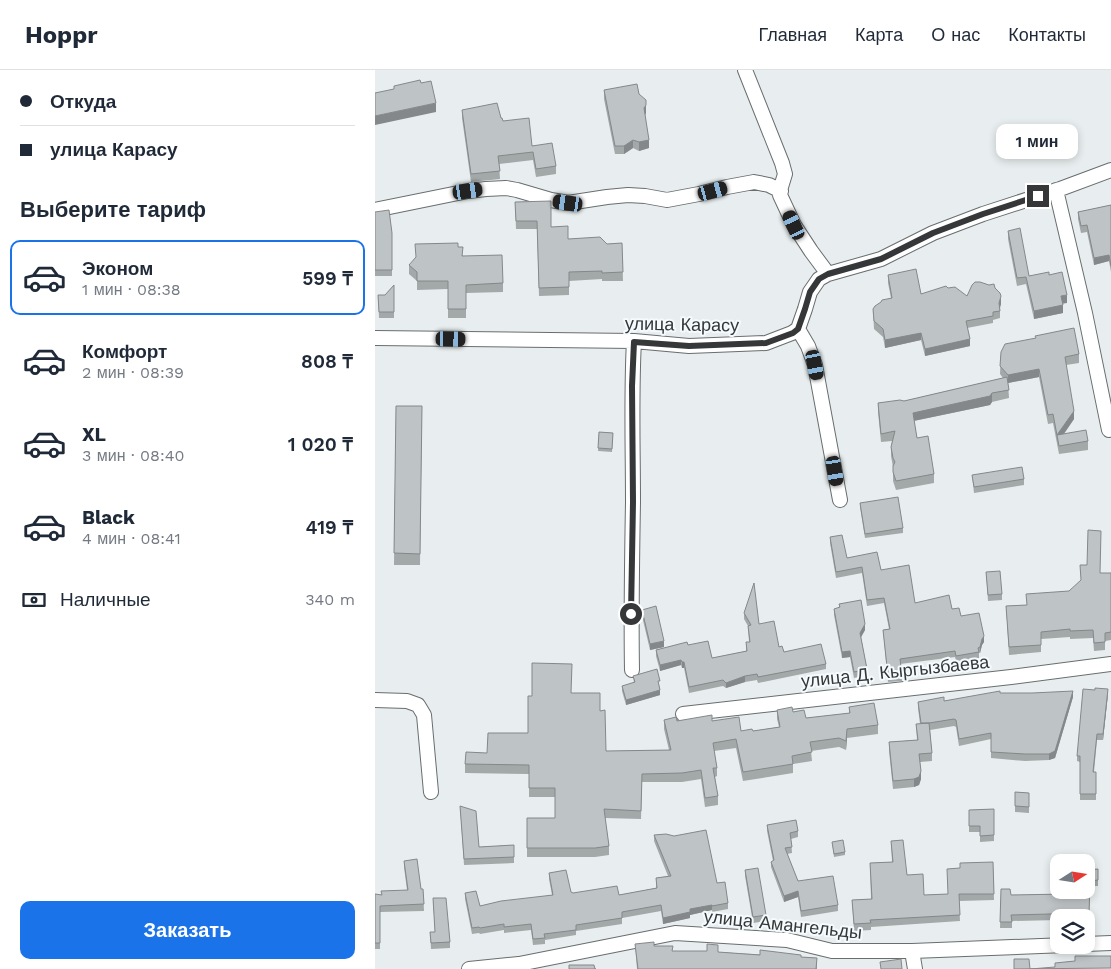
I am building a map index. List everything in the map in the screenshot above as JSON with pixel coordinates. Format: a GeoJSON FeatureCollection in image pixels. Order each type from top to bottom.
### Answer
{"type":"FeatureCollection","features":[{"type":"Feature","properties":{"kind":"street"},"geometry":{"type":"LineString","coordinates":[[745,70],[782,163],[785,174],[780,195],[794,225],[828,274]]}},
{"type":"Feature","properties":{"kind":"street"},"geometry":{"type":"LineString","coordinates":[[839,500],[815,365],[808,346],[798,329],[810,292],[819,279],[828,274],[881,259],[933,233],[983,214],[1111,170]]}},
{"type":"Feature","properties":{"kind":"street"},"geometry":{"type":"LineString","coordinates":[[375,210],[468,191],[506,188],[568,203],[628,195],[667,200],[754,182],[769,185],[781,191]]}},
{"type":"Feature","properties":{"kind":"street"},"geometry":{"type":"LineString","coordinates":[[1056,190],[1085,313],[1109,430]]}},
{"type":"Feature","properties":{"kind":"street","name":"улица Карасу"},"geometry":{"type":"LineString","coordinates":[[375,338],[634,342],[689,346],[766,343],[793,333],[798,329]]}},
{"type":"Feature","properties":{"kind":"street"},"geometry":{"type":"LineString","coordinates":[[632,670],[632,386],[634,342]]}},
{"type":"Feature","properties":{"kind":"street","name":"улица Д. Кыргызбаева"},"geometry":{"type":"LineString","coordinates":[[683,714],[1111,664]]}},
{"type":"Feature","properties":{"kind":"street"},"geometry":{"type":"LineString","coordinates":[[375,700],[407,702],[418,705],[424,715],[431,792]]}},
{"type":"Feature","properties":{"kind":"street","name":"улица Амангельды"},"geometry":{"type":"LineString","coordinates":[[469,969],[519,964],[675,933],[787,940],[832,951],[912,951],[1050,946]]}},
{"type":"Feature","properties":{"kind":"street"},"geometry":{"type":"LineString","coordinates":[[1095,944],[1111,943]]}},
{"type":"Feature","properties":{"kind":"street"},"geometry":{"type":"LineString","coordinates":[[912,951],[915,969]]}},
{"type":"Feature","properties":{"kind":"building"},"geometry":{"type":"Polygon","coordinates":[[[420,80],[421,83],[431,81],[436,103],[375,116],[375,93],[420,80]]]}},
{"type":"Feature","properties":{"kind":"building"},"geometry":{"type":"Polygon","coordinates":[[[637,84],[639,94],[646,100],[644,108],[649,140],[639,142],[633,140],[624,146],[615,146],[604,90],[637,84]]]}},
{"type":"Feature","properties":{"kind":"building"},"geometry":{"type":"Polygon","coordinates":[[[497,103],[503,121],[529,118],[532,146],[552,143],[556,166],[536,169],[533,152],[498,156],[500,171],[471,174],[462,110],[497,103]]]}},
{"type":"Feature","properties":{"kind":"building"},"geometry":{"type":"Polygon","coordinates":[[[551,201],[551,227],[568,226],[568,239],[600,237],[607,244],[622,243],[623,272],[569,272],[569,287],[539,288],[537,221],[516,221],[515,202],[551,201]]]}},
{"type":"Feature","properties":{"kind":"building"},"geometry":{"type":"Polygon","coordinates":[[[1111,205],[1111,266],[1109,255],[1094,258],[1087,225],[1081,226],[1078,212],[1111,205]]]}},
{"type":"Feature","properties":{"kind":"building"},"geometry":{"type":"Polygon","coordinates":[[[389,210],[392,233],[392,270],[375,270],[375,212],[389,210]]]}},
{"type":"Feature","properties":{"kind":"building"},"geometry":{"type":"Polygon","coordinates":[[[1020,228],[1029,276],[1049,272],[1049,275],[1062,272],[1067,295],[1061,296],[1063,305],[1034,311],[1026,277],[1017,278],[1008,231],[1020,228]]]}},
{"type":"Feature","properties":{"kind":"building"},"geometry":{"type":"Polygon","coordinates":[[[458,243],[458,247],[463,247],[462,256],[502,255],[503,283],[466,285],[466,309],[448,309],[448,281],[417,281],[417,272],[409,265],[416,257],[415,244],[458,243]]]}},
{"type":"Feature","properties":{"kind":"building"},"geometry":{"type":"Polygon","coordinates":[[[916,269],[921,294],[946,286],[948,288],[955,287],[967,296],[975,282],[989,285],[994,284],[1001,296],[999,303],[1000,311],[993,312],[993,316],[966,321],[970,339],[925,349],[921,333],[885,340],[883,329],[874,321],[873,309],[882,300],[892,298],[888,275],[916,269]]]}},
{"type":"Feature","properties":{"kind":"building"},"geometry":{"type":"Polygon","coordinates":[[[394,285],[394,312],[379,312],[378,295],[385,295],[394,285]]]}},
{"type":"Feature","properties":{"kind":"building"},"geometry":{"type":"Polygon","coordinates":[[[1074,328],[1079,354],[1065,357],[1074,411],[1057,435],[1086,430],[1088,441],[1059,446],[1053,414],[1048,415],[1039,369],[1008,375],[1000,366],[1001,352],[1005,344],[1074,328]]]}},
{"type":"Feature","properties":{"kind":"building"},"geometry":{"type":"Polygon","coordinates":[[[1007,377],[1009,390],[913,413],[917,438],[928,436],[934,474],[896,481],[893,472],[895,462],[891,447],[895,431],[881,434],[878,403],[904,401],[1007,377]]]}},
{"type":"Feature","properties":{"kind":"building"},"geometry":{"type":"Polygon","coordinates":[[[396,406],[422,406],[420,554],[394,553],[396,406]]]}},
{"type":"Feature","properties":{"kind":"building"},"geometry":{"type":"Polygon","coordinates":[[[599,432],[613,433],[612,449],[598,448],[599,432]]]}},
{"type":"Feature","properties":{"kind":"building"},"geometry":{"type":"Polygon","coordinates":[[[1022,467],[1024,479],[974,487],[972,475],[1022,467]]]}},
{"type":"Feature","properties":{"kind":"building"},"geometry":{"type":"Polygon","coordinates":[[[898,497],[903,528],[865,534],[860,503],[898,497]]]}},
{"type":"Feature","properties":{"kind":"building"},"geometry":{"type":"Polygon","coordinates":[[[1088,530],[1101,531],[1100,573],[1111,573],[1111,632],[1105,633],[1105,642],[1094,643],[1093,630],[1070,631],[1070,629],[1041,632],[1041,645],[1009,647],[1006,606],[1027,605],[1026,594],[1069,591],[1081,580],[1080,565],[1087,565],[1088,530]]]}},
{"type":"Feature","properties":{"kind":"building"},"geometry":{"type":"Polygon","coordinates":[[[842,535],[847,558],[877,552],[881,570],[909,565],[915,603],[949,595],[952,609],[959,608],[961,616],[979,613],[984,636],[978,648],[979,652],[956,656],[955,651],[900,659],[902,675],[888,676],[883,630],[890,629],[884,598],[867,600],[862,567],[836,572],[830,537],[842,535]]]}},
{"type":"Feature","properties":{"kind":"building"},"geometry":{"type":"Polygon","coordinates":[[[1000,571],[1002,594],[988,595],[986,572],[1000,571]]]}},
{"type":"Feature","properties":{"kind":"building"},"geometry":{"type":"Polygon","coordinates":[[[754,583],[759,624],[774,621],[779,647],[782,646],[784,652],[821,644],[826,664],[758,677],[757,674],[745,676],[726,683],[723,680],[689,687],[684,662],[681,660],[660,665],[656,650],[687,642],[688,645],[708,641],[712,658],[747,651],[746,642],[750,642],[748,626],[751,625],[744,613],[754,583]]]}},
{"type":"Feature","properties":{"kind":"building"},"geometry":{"type":"Polygon","coordinates":[[[861,600],[865,624],[860,633],[867,669],[854,672],[850,651],[842,652],[834,609],[840,607],[839,604],[861,600]]]}},
{"type":"Feature","properties":{"kind":"building"},"geometry":{"type":"Polygon","coordinates":[[[656,606],[664,641],[650,644],[642,610],[656,606]]]}},
{"type":"Feature","properties":{"kind":"building"},"geometry":{"type":"Polygon","coordinates":[[[532,663],[572,664],[571,693],[600,693],[600,711],[605,710],[606,751],[671,750],[664,720],[676,717],[677,721],[712,715],[712,721],[739,717],[741,731],[752,729],[753,731],[780,727],[777,710],[792,707],[793,712],[804,710],[806,718],[850,713],[849,707],[874,703],[878,725],[847,729],[846,741],[839,738],[810,742],[812,752],[792,756],[793,764],[743,772],[736,739],[713,743],[717,768],[713,768],[718,796],[705,798],[701,770],[682,773],[642,774],[641,811],[604,809],[609,846],[595,848],[527,848],[527,818],[555,818],[555,788],[529,788],[529,765],[465,764],[466,752],[487,753],[488,733],[528,733],[528,696],[532,696],[532,663]]]}},
{"type":"Feature","properties":{"kind":"building"},"geometry":{"type":"Polygon","coordinates":[[[657,669],[660,690],[626,700],[622,686],[635,682],[633,676],[657,669]]]}},
{"type":"Feature","properties":{"kind":"building"},"geometry":{"type":"Polygon","coordinates":[[[1095,688],[1108,689],[1103,734],[1097,734],[1093,772],[1096,772],[1096,794],[1080,794],[1080,756],[1077,756],[1083,689],[1095,690],[1095,688]]]}},
{"type":"Feature","properties":{"kind":"building"},"geometry":{"type":"Polygon","coordinates":[[[1000,691],[1000,693],[1032,693],[1073,691],[1055,751],[1049,754],[991,752],[991,733],[959,739],[956,720],[954,719],[921,723],[918,702],[944,697],[944,701],[1000,691]]]}},
{"type":"Feature","properties":{"kind":"building"},"geometry":{"type":"Polygon","coordinates":[[[929,723],[932,753],[919,754],[921,771],[919,777],[893,781],[889,742],[918,740],[916,724],[929,723]]]}},
{"type":"Feature","properties":{"kind":"building"},"geometry":{"type":"Polygon","coordinates":[[[1015,792],[1029,793],[1029,807],[1015,806],[1015,792]]]}},
{"type":"Feature","properties":{"kind":"building"},"geometry":{"type":"Polygon","coordinates":[[[460,806],[476,811],[479,847],[514,845],[514,857],[464,859],[460,806]]]}},
{"type":"Feature","properties":{"kind":"building"},"geometry":{"type":"Polygon","coordinates":[[[994,809],[994,835],[980,836],[980,826],[969,826],[969,810],[994,809]]]}},
{"type":"Feature","properties":{"kind":"building"},"geometry":{"type":"Polygon","coordinates":[[[796,820],[798,831],[790,833],[792,847],[785,848],[798,881],[833,876],[838,905],[801,911],[798,891],[784,896],[771,862],[774,860],[767,825],[796,820]]]}},
{"type":"Feature","properties":{"kind":"building"},"geometry":{"type":"Polygon","coordinates":[[[706,830],[717,883],[725,882],[728,903],[690,909],[690,912],[663,918],[661,905],[622,912],[622,918],[576,925],[576,930],[544,934],[545,938],[533,939],[531,924],[504,927],[504,924],[472,928],[465,893],[476,891],[480,906],[501,901],[553,895],[549,873],[566,870],[571,892],[573,893],[617,886],[619,895],[657,888],[656,878],[671,876],[654,835],[666,834],[674,836],[706,830]]]}},
{"type":"Feature","properties":{"kind":"building"},"geometry":{"type":"Polygon","coordinates":[[[843,840],[845,852],[834,854],[832,842],[843,840]]]}},
{"type":"Feature","properties":{"kind":"building"},"geometry":{"type":"Polygon","coordinates":[[[903,840],[907,875],[923,874],[924,895],[948,894],[947,869],[960,868],[960,863],[993,862],[994,894],[959,894],[960,915],[870,920],[871,923],[854,924],[852,900],[872,899],[870,863],[893,862],[891,841],[903,840]]]}},
{"type":"Feature","properties":{"kind":"building"},"geometry":{"type":"Polygon","coordinates":[[[417,859],[424,904],[380,906],[380,943],[375,943],[375,894],[382,895],[381,891],[408,890],[404,861],[417,859]]]}},
{"type":"Feature","properties":{"kind":"building"},"geometry":{"type":"Polygon","coordinates":[[[758,868],[766,915],[753,917],[745,870],[758,868]]]}},
{"type":"Feature","properties":{"kind":"building"},"geometry":{"type":"Polygon","coordinates":[[[1095,869],[1098,869],[1098,880],[1095,880],[1095,869]]]}},
{"type":"Feature","properties":{"kind":"building"},"geometry":{"type":"Polygon","coordinates":[[[1001,889],[1010,889],[1011,895],[1050,894],[1050,899],[1089,899],[1089,909],[1050,909],[1050,914],[1011,915],[1012,922],[1000,922],[1001,889]]]}},
{"type":"Feature","properties":{"kind":"building"},"geometry":{"type":"Polygon","coordinates":[[[433,898],[446,898],[450,942],[431,943],[430,932],[435,932],[433,898]]]}},
{"type":"Feature","properties":{"kind":"building"},"geometry":{"type":"Polygon","coordinates":[[[654,942],[654,946],[673,946],[672,951],[707,951],[707,944],[718,945],[718,952],[760,955],[760,950],[801,955],[801,957],[817,958],[816,969],[638,969],[635,944],[654,942]]]}},
{"type":"Feature","properties":{"kind":"building"},"geometry":{"type":"Polygon","coordinates":[[[1075,956],[1111,956],[1111,968],[1032,969],[1055,967],[1055,963],[1075,961],[1075,956]]]}},
{"type":"Feature","properties":{"kind":"building"},"geometry":{"type":"Polygon","coordinates":[[[901,959],[902,969],[881,969],[880,962],[901,959]]]}},
{"type":"Feature","properties":{"kind":"building"},"geometry":{"type":"Polygon","coordinates":[[[1014,959],[1029,959],[1030,969],[1014,969],[1014,959]]]}},
{"type":"Feature","properties":{"kind":"building"},"geometry":{"type":"Polygon","coordinates":[[[569,965],[594,965],[595,969],[569,969],[569,965]]]}},
{"type":"Feature","properties":{"kind":"route"},"geometry":{"type":"LineString","coordinates":[[631,614],[633,502],[632,386],[634,342],[689,346],[766,343],[793,333],[798,329],[810,292],[819,279],[828,274],[881,259],[933,233],[1038,196]]}}]}
